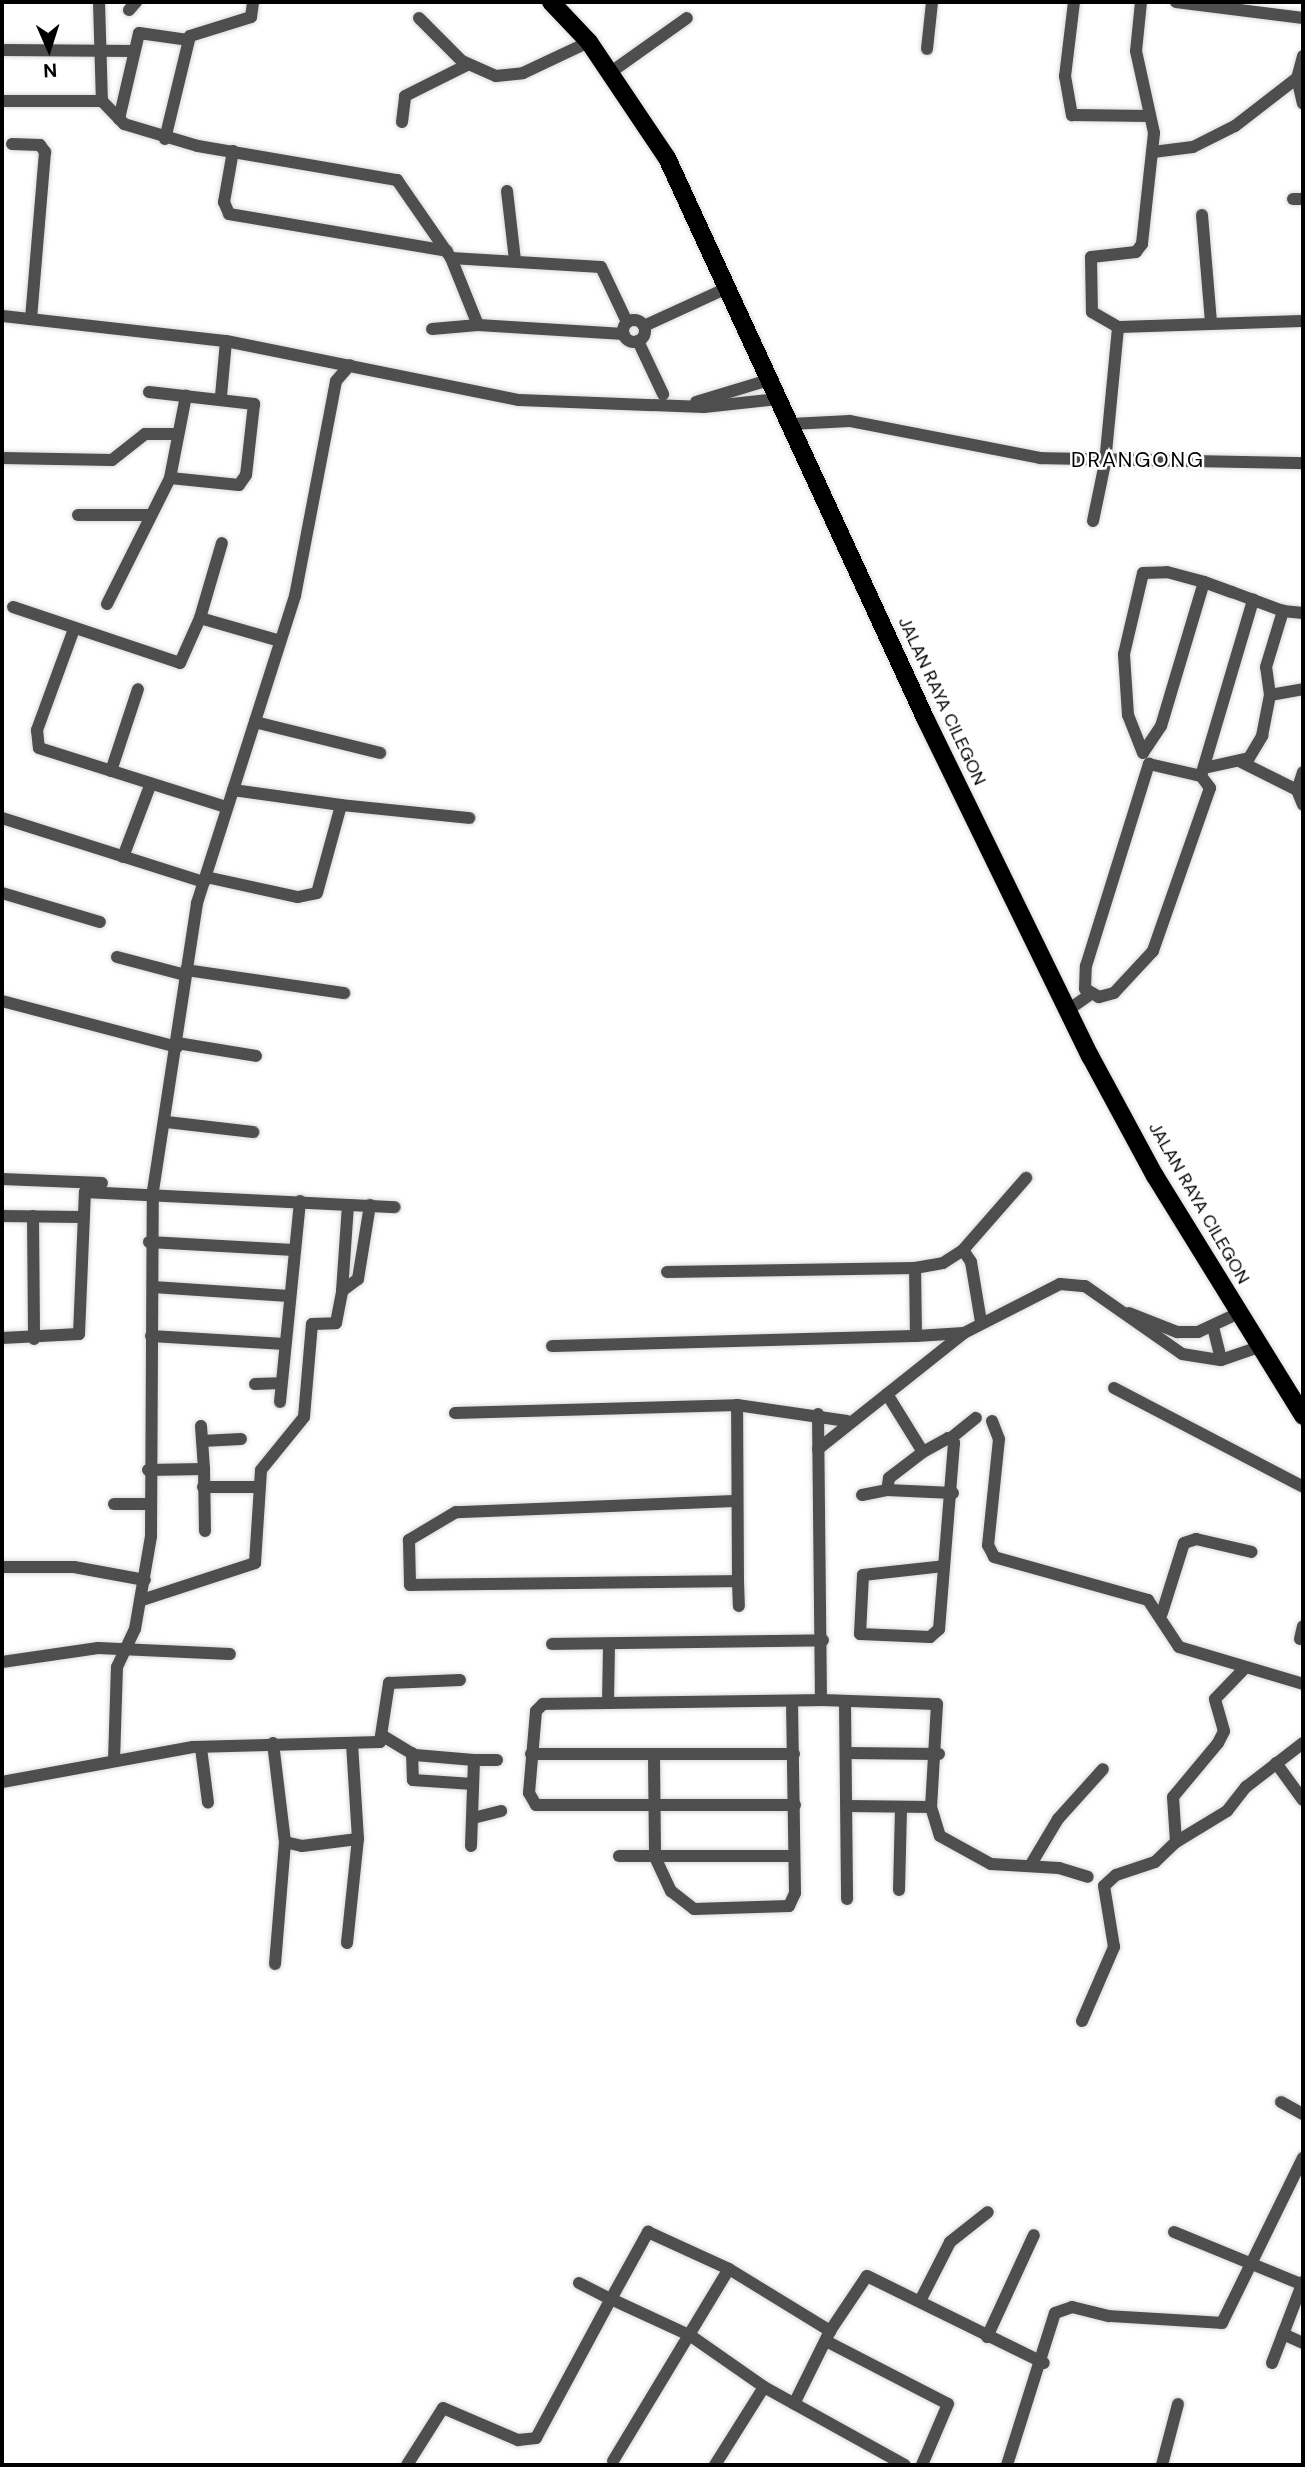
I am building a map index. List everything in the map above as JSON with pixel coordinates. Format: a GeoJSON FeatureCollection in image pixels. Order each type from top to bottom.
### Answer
{"type":"FeatureCollection","features":[{"type":"Feature","properties":{"kind":"highway","name":"JALAN RAYA CILEGON"},"geometry":{"type":"LineString","coordinates":[[551,2],[589,43],[611,72],[667,158],[729,287],[778,400],[1068,1010],[1155,1176],[1303,1416]]}},
{"type":"Feature","properties":{"kind":"street"},"geometry":{"type":"LineString","coordinates":[[99,2],[102,101],[120,119],[165,139],[397,180],[449,255],[478,325]]}},
{"type":"Feature","properties":{"kind":"street"},"geometry":{"type":"LineString","coordinates":[[165,139],[188,40],[199,28],[251,17],[253,2]]}},
{"type":"Feature","properties":{"kind":"street"},"geometry":{"type":"LineString","coordinates":[[927,49],[932,2]]}},
{"type":"Feature","properties":{"kind":"street"},"geometry":{"type":"LineString","coordinates":[[1074,2],[1065,76],[1072,115],[1080,120],[1150,116]]}},
{"type":"Feature","properties":{"kind":"street"},"geometry":{"type":"LineString","coordinates":[[1141,2],[1136,51],[1150,116],[1153,152],[1142,198],[1141,248],[1090,260],[1092,312],[1118,327],[1303,321]]}},
{"type":"Feature","properties":{"kind":"street"},"geometry":{"type":"LineString","coordinates":[[1176,2],[1303,18]]}},
{"type":"Feature","properties":{"kind":"street"},"geometry":{"type":"LineString","coordinates":[[419,18],[467,65],[509,76],[589,43]]}},
{"type":"Feature","properties":{"kind":"street"},"geometry":{"type":"LineString","coordinates":[[611,72],[687,18]]}},
{"type":"Feature","properties":{"kind":"street"},"geometry":{"type":"LineString","coordinates":[[120,119],[134,51],[142,30],[188,40]]}},
{"type":"Feature","properties":{"kind":"street"},"geometry":{"type":"LineString","coordinates":[[2,50],[134,51]]}},
{"type":"Feature","properties":{"kind":"street"},"geometry":{"type":"LineString","coordinates":[[1303,56],[1297,78],[1303,103]]}},
{"type":"Feature","properties":{"kind":"street"},"geometry":{"type":"LineString","coordinates":[[402,122],[405,96],[467,65]]}},
{"type":"Feature","properties":{"kind":"street"},"geometry":{"type":"LineString","coordinates":[[1153,152],[1193,147],[1235,127],[1297,78]]}},
{"type":"Feature","properties":{"kind":"street"},"geometry":{"type":"LineString","coordinates":[[2,100],[102,101]]}},
{"type":"Feature","properties":{"kind":"street"},"geometry":{"type":"LineString","coordinates":[[12,144],[40,145],[45,152],[31,318]]}},
{"type":"Feature","properties":{"kind":"street"},"geometry":{"type":"LineString","coordinates":[[233,151],[225,202],[229,214],[449,255],[605,269],[625,328],[638,341],[663,394]]}},
{"type":"Feature","properties":{"kind":"street"},"geometry":{"type":"LineString","coordinates":[[507,191],[515,260]]}},
{"type":"Feature","properties":{"kind":"street"},"geometry":{"type":"LineString","coordinates":[[1202,215],[1211,322]]}},
{"type":"Feature","properties":{"kind":"street"},"geometry":{"type":"LineString","coordinates":[[432,329],[478,325],[644,327],[729,287]]}},
{"type":"Feature","properties":{"kind":"street"},"geometry":{"type":"LineString","coordinates":[[2,316],[226,341],[519,400],[686,406],[778,400]]}},
{"type":"Feature","properties":{"kind":"street"},"geometry":{"type":"LineString","coordinates":[[638,341],[644,327]]}},
{"type":"Feature","properties":{"kind":"street"},"geometry":{"type":"LineString","coordinates":[[1093,521],[1105,463],[1118,327]]}},
{"type":"Feature","properties":{"kind":"street"},"geometry":{"type":"LineString","coordinates":[[221,396],[226,341]]}},
{"type":"Feature","properties":{"kind":"street"},"geometry":{"type":"LineString","coordinates":[[114,1761],[117,1668],[142,1600],[145,1580],[151,1504],[148,1470],[153,1287],[149,1242],[154,1188],[166,1122],[186,973],[205,879],[280,641],[314,508],[336,381],[350,365]]}},
{"type":"Feature","properties":{"kind":"street"},"geometry":{"type":"LineString","coordinates":[[686,406],[769,380]]}},
{"type":"Feature","properties":{"kind":"street"},"geometry":{"type":"LineString","coordinates":[[149,392],[221,396],[254,404],[245,479],[234,488],[170,478]]}},
{"type":"Feature","properties":{"kind":"street"},"geometry":{"type":"LineString","coordinates":[[107,604],[147,515],[170,478],[186,396]]}},
{"type":"Feature","properties":{"kind":"street"},"geometry":{"type":"LineString","coordinates":[[791,424],[850,422],[997,454],[1105,463],[1303,463]]}},
{"type":"Feature","properties":{"kind":"street"},"geometry":{"type":"LineString","coordinates":[[2,457],[112,460],[126,456],[145,434],[178,434]]}},
{"type":"Feature","properties":{"kind":"street"},"geometry":{"type":"LineString","coordinates":[[78,515],[147,515]]}},
{"type":"Feature","properties":{"kind":"street"},"geometry":{"type":"LineString","coordinates":[[13,607],[180,663],[200,618],[222,542]]}},
{"type":"Feature","properties":{"kind":"street"},"geometry":{"type":"LineString","coordinates":[[1151,748],[1139,749],[1126,696],[1126,631],[1136,584],[1150,571],[1204,582],[1283,611],[1303,613]]}},
{"type":"Feature","properties":{"kind":"street"},"geometry":{"type":"LineString","coordinates":[[1091,994],[1083,983],[1086,966],[1204,582]]}},
{"type":"Feature","properties":{"kind":"street"},"geometry":{"type":"LineString","coordinates":[[1068,1010],[1091,994],[1114,993],[1153,951],[1210,789],[1202,772],[1253,600]]}},
{"type":"Feature","properties":{"kind":"street"},"geometry":{"type":"LineString","coordinates":[[1149,764],[1202,772],[1241,762],[1256,753],[1270,695],[1266,667],[1283,611]]}},
{"type":"Feature","properties":{"kind":"street"},"geometry":{"type":"LineString","coordinates":[[200,618],[280,641]]}},
{"type":"Feature","properties":{"kind":"street"},"geometry":{"type":"LineString","coordinates":[[74,629],[37,743],[44,751],[150,786],[226,807]]}},
{"type":"Feature","properties":{"kind":"street"},"geometry":{"type":"LineString","coordinates":[[111,771],[138,689]]}},
{"type":"Feature","properties":{"kind":"street"},"geometry":{"type":"LineString","coordinates":[[1270,695],[1303,689]]}},
{"type":"Feature","properties":{"kind":"street"},"geometry":{"type":"LineString","coordinates":[[255,722],[380,752]]}},
{"type":"Feature","properties":{"kind":"street"},"geometry":{"type":"LineString","coordinates":[[1241,762],[1297,790]]}},
{"type":"Feature","properties":{"kind":"street"},"geometry":{"type":"LineString","coordinates":[[1303,772],[1297,790],[1303,805]]}},
{"type":"Feature","properties":{"kind":"street"},"geometry":{"type":"LineString","coordinates":[[123,857],[150,786]]}},
{"type":"Feature","properties":{"kind":"street"},"geometry":{"type":"LineString","coordinates":[[233,790],[341,806],[469,818]]}},
{"type":"Feature","properties":{"kind":"street"},"geometry":{"type":"LineString","coordinates":[[2,818],[123,857],[205,879],[299,897],[317,893],[341,806]]}},
{"type":"Feature","properties":{"kind":"street"},"geometry":{"type":"LineString","coordinates":[[2,892],[100,922]]}},
{"type":"Feature","properties":{"kind":"street"},"geometry":{"type":"LineString","coordinates":[[117,957],[186,973],[344,993]]}},
{"type":"Feature","properties":{"kind":"street"},"geometry":{"type":"LineString","coordinates":[[2,1001],[177,1045],[256,1056]]}},
{"type":"Feature","properties":{"kind":"street"},"geometry":{"type":"LineString","coordinates":[[166,1122],[253,1132]]}},
{"type":"Feature","properties":{"kind":"street"},"geometry":{"type":"LineString","coordinates":[[667,1272],[915,1268],[943,1263],[963,1250],[1026,1178]]}},
{"type":"Feature","properties":{"kind":"street"},"geometry":{"type":"LineString","coordinates":[[2,1179],[154,1188],[395,1208]]}},
{"type":"Feature","properties":{"kind":"street"},"geometry":{"type":"LineString","coordinates":[[2,1338],[34,1339],[79,1334],[80,1217],[85,1192],[154,1188]]}},
{"type":"Feature","properties":{"kind":"street"},"geometry":{"type":"LineString","coordinates":[[280,1402],[300,1201]]}},
{"type":"Feature","properties":{"kind":"street"},"geometry":{"type":"LineString","coordinates":[[288,1322],[336,1323],[342,1291],[348,1205]]}},
{"type":"Feature","properties":{"kind":"street"},"geometry":{"type":"LineString","coordinates":[[342,1291],[360,1275],[370,1205]]}},
{"type":"Feature","properties":{"kind":"street"},"geometry":{"type":"LineString","coordinates":[[2,1216],[80,1217]]}},
{"type":"Feature","properties":{"kind":"street"},"geometry":{"type":"LineString","coordinates":[[33,1216],[34,1339]]}},
{"type":"Feature","properties":{"kind":"street"},"geometry":{"type":"LineString","coordinates":[[149,1242],[294,1250]]}},
{"type":"Feature","properties":{"kind":"street"},"geometry":{"type":"LineString","coordinates":[[963,1250],[971,1262],[981,1322]]}},
{"type":"Feature","properties":{"kind":"street"},"geometry":{"type":"LineString","coordinates":[[915,1268],[916,1336]]}},
{"type":"Feature","properties":{"kind":"street"},"geometry":{"type":"LineString","coordinates":[[818,1448],[847,1421],[887,1394],[964,1333],[981,1322],[1070,1282],[1116,1308],[1165,1345],[1221,1360],[1258,1347]]}},
{"type":"Feature","properties":{"kind":"street"},"geometry":{"type":"LineString","coordinates":[[153,1287],[289,1296]]}},
{"type":"Feature","properties":{"kind":"street"},"geometry":{"type":"LineString","coordinates":[[1116,1308],[1177,1332],[1213,1326],[1239,1312]]}},
{"type":"Feature","properties":{"kind":"street"},"geometry":{"type":"LineString","coordinates":[[142,1600],[251,1567],[256,1487],[261,1470],[304,1417],[312,1324]]}},
{"type":"Feature","properties":{"kind":"street"},"geometry":{"type":"LineString","coordinates":[[1213,1326],[1221,1360]]}},
{"type":"Feature","properties":{"kind":"street"},"geometry":{"type":"LineString","coordinates":[[552,1346],[964,1333]]}},
{"type":"Feature","properties":{"kind":"street"},"geometry":{"type":"LineString","coordinates":[[151,1336],[285,1344]]}},
{"type":"Feature","properties":{"kind":"street"},"geometry":{"type":"LineString","coordinates":[[255,1384],[280,1383]]}},
{"type":"Feature","properties":{"kind":"street"},"geometry":{"type":"LineString","coordinates":[[1114,1388],[1303,1487]]}},
{"type":"Feature","properties":{"kind":"street"},"geometry":{"type":"LineString","coordinates":[[887,1394],[923,1452]]}},
{"type":"Feature","properties":{"kind":"street"},"geometry":{"type":"LineString","coordinates":[[455,1413],[737,1405],[818,1414],[847,1421]]}},
{"type":"Feature","properties":{"kind":"street"},"geometry":{"type":"LineString","coordinates":[[737,1405],[734,1501],[739,1606]]}},
{"type":"Feature","properties":{"kind":"street"},"geometry":{"type":"LineString","coordinates":[[818,1414],[823,1640],[821,1700]]}},
{"type":"Feature","properties":{"kind":"street"},"geometry":{"type":"LineString","coordinates":[[887,1490],[889,1478],[923,1452],[951,1438],[976,1418]]}},
{"type":"Feature","properties":{"kind":"street"},"geometry":{"type":"LineString","coordinates":[[992,1421],[999,1439],[988,1545],[994,1557],[1148,1600],[1162,1613]]}},
{"type":"Feature","properties":{"kind":"street"},"geometry":{"type":"LineString","coordinates":[[201,1426],[205,1531]]}},
{"type":"Feature","properties":{"kind":"street"},"geometry":{"type":"LineString","coordinates":[[944,1566],[863,1575],[860,1634],[936,1635],[953,1493],[951,1438]]}},
{"type":"Feature","properties":{"kind":"street"},"geometry":{"type":"LineString","coordinates":[[202,1441],[240,1439]]}},
{"type":"Feature","properties":{"kind":"street"},"geometry":{"type":"LineString","coordinates":[[148,1470],[204,1469]]}},
{"type":"Feature","properties":{"kind":"street"},"geometry":{"type":"LineString","coordinates":[[203,1487],[256,1487]]}},
{"type":"Feature","properties":{"kind":"street"},"geometry":{"type":"LineString","coordinates":[[862,1495],[887,1490],[953,1493]]}},
{"type":"Feature","properties":{"kind":"street"},"geometry":{"type":"LineString","coordinates":[[734,1501],[474,1508],[420,1530],[405,1555],[414,1589],[738,1581]]}},
{"type":"Feature","properties":{"kind":"street"},"geometry":{"type":"LineString","coordinates":[[114,1504],[151,1504]]}},
{"type":"Feature","properties":{"kind":"street"},"geometry":{"type":"LineString","coordinates":[[1252,1552],[1209,1541],[1184,1543],[1162,1613],[1163,1628],[1179,1647],[1244,1669],[1303,1684]]}},
{"type":"Feature","properties":{"kind":"street"},"geometry":{"type":"LineString","coordinates":[[2,1567],[74,1567],[145,1580]]}},
{"type":"Feature","properties":{"kind":"street"},"geometry":{"type":"LineString","coordinates":[[552,1644],[823,1640]]}},
{"type":"Feature","properties":{"kind":"street"},"geometry":{"type":"LineString","coordinates":[[608,1703],[609,1645]]}},
{"type":"Feature","properties":{"kind":"street"},"geometry":{"type":"LineString","coordinates":[[2,1662],[125,1648],[158,1655],[230,1654]]}},
{"type":"Feature","properties":{"kind":"street"},"geometry":{"type":"LineString","coordinates":[[1176,1842],[1173,1797],[1218,1743],[1224,1731],[1215,1699],[1244,1669]]}},
{"type":"Feature","properties":{"kind":"street"},"geometry":{"type":"LineString","coordinates":[[2,1783],[114,1761],[201,1748],[273,1743],[380,1742],[389,1683],[460,1680]]}},
{"type":"Feature","properties":{"kind":"street"},"geometry":{"type":"LineString","coordinates":[[795,1805],[536,1805],[529,1793],[531,1754],[540,1705],[792,1703],[821,1700],[937,1704],[939,1754],[931,1807],[932,1826],[960,1851],[1005,1867],[1030,1866],[1088,1877]]}},
{"type":"Feature","properties":{"kind":"street"},"geometry":{"type":"LineString","coordinates":[[845,1702],[848,1899]]}},
{"type":"Feature","properties":{"kind":"street"},"geometry":{"type":"LineString","coordinates":[[654,1757],[655,1857],[671,1891],[701,1910],[789,1906],[795,1893],[792,1703]]}},
{"type":"Feature","properties":{"kind":"street"},"geometry":{"type":"LineString","coordinates":[[383,1735],[411,1753],[497,1760]]}},
{"type":"Feature","properties":{"kind":"street"},"geometry":{"type":"LineString","coordinates":[[273,1743],[285,1842],[275,1964]]}},
{"type":"Feature","properties":{"kind":"street"},"geometry":{"type":"LineString","coordinates":[[347,1943],[358,1839],[352,1743]]}},
{"type":"Feature","properties":{"kind":"street"},"geometry":{"type":"LineString","coordinates":[[1082,2021],[1114,1947],[1104,1886],[1116,1875],[1155,1862],[1176,1842],[1227,1811],[1276,1763],[1303,1743]]}},
{"type":"Feature","properties":{"kind":"street"},"geometry":{"type":"LineString","coordinates":[[201,1748],[208,1803]]}},
{"type":"Feature","properties":{"kind":"street"},"geometry":{"type":"LineString","coordinates":[[411,1753],[412,1780],[473,1784]]}},
{"type":"Feature","properties":{"kind":"street"},"geometry":{"type":"LineString","coordinates":[[846,1753],[939,1754]]}},
{"type":"Feature","properties":{"kind":"street"},"geometry":{"type":"LineString","coordinates":[[531,1754],[654,1757],[794,1754]]}},
{"type":"Feature","properties":{"kind":"street"},"geometry":{"type":"LineString","coordinates":[[471,1846],[474,1760]]}},
{"type":"Feature","properties":{"kind":"street"},"geometry":{"type":"LineString","coordinates":[[1276,1763],[1303,1800]]}},
{"type":"Feature","properties":{"kind":"street"},"geometry":{"type":"LineString","coordinates":[[1030,1866],[1058,1819],[1103,1769]]}},
{"type":"Feature","properties":{"kind":"street"},"geometry":{"type":"LineString","coordinates":[[847,1806],[931,1807]]}},
{"type":"Feature","properties":{"kind":"street"},"geometry":{"type":"LineString","coordinates":[[900,1890],[901,1807]]}},
{"type":"Feature","properties":{"kind":"street"},"geometry":{"type":"LineString","coordinates":[[473,1818],[501,1811]]}},
{"type":"Feature","properties":{"kind":"street"},"geometry":{"type":"LineString","coordinates":[[285,1842],[358,1839]]}},
{"type":"Feature","properties":{"kind":"street"},"geometry":{"type":"LineString","coordinates":[[619,1856],[794,1856]]}},
{"type":"Feature","properties":{"kind":"street"},"geometry":{"type":"LineString","coordinates":[[1281,2102],[1303,2114]]}},
{"type":"Feature","properties":{"kind":"street"},"geometry":{"type":"LineString","coordinates":[[1007,2465],[1061,2308],[1222,2323],[1303,2158]]}},
{"type":"Feature","properties":{"kind":"street"},"geometry":{"type":"LineString","coordinates":[[920,2301],[950,2242],[988,2212]]}},
{"type":"Feature","properties":{"kind":"street"},"geometry":{"type":"LineString","coordinates":[[407,2465],[443,2408],[518,2440],[536,2438],[648,2232],[729,2269],[828,2336],[948,2404],[922,2465]]}},
{"type":"Feature","properties":{"kind":"street"},"geometry":{"type":"LineString","coordinates":[[1174,2232],[1303,2284],[1272,2363]]}},
{"type":"Feature","properties":{"kind":"street"},"geometry":{"type":"LineString","coordinates":[[986,2337],[1034,2235]]}},
{"type":"Feature","properties":{"kind":"street"},"geometry":{"type":"LineString","coordinates":[[613,2460],[691,2336],[729,2269]]}},
{"type":"Feature","properties":{"kind":"street"},"geometry":{"type":"LineString","coordinates":[[793,2404],[828,2336],[867,2276],[986,2337],[1044,2363]]}},
{"type":"Feature","properties":{"kind":"street"},"geometry":{"type":"LineString","coordinates":[[579,2283],[691,2336],[764,2387],[905,2465]]}},
{"type":"Feature","properties":{"kind":"street"},"geometry":{"type":"LineString","coordinates":[[1283,2334],[1303,2343]]}},
{"type":"Feature","properties":{"kind":"street"},"geometry":{"type":"LineString","coordinates":[[715,2465],[764,2387]]}},
{"type":"Feature","properties":{"kind":"street"},"geometry":{"type":"LineString","coordinates":[[1163,2465],[1178,2404]]}},
{"type":"Feature","properties":{"kind":"district","name":"DRANGONG"},"geometry":{"type":"Point","coordinates":[1138,460]}}]}
